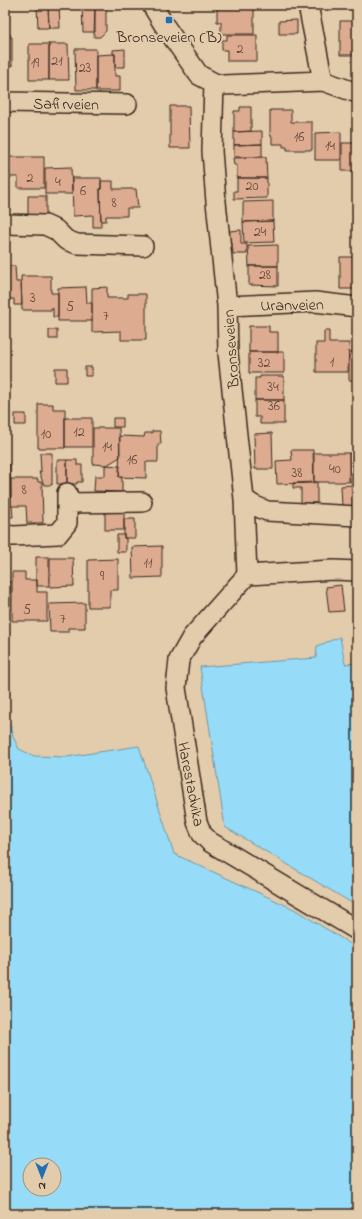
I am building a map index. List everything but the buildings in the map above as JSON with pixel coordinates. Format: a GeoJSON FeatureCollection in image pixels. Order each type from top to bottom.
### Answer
{"type":"FeatureCollection","features":[{"type":"Feature","properties":{"kind":"street"},"geometry":{"type":"LineString","coordinates":[[152,5],[164,25],[206,79],[223,85],[323,81],[357,92]]}},
{"type":"Feature","properties":{"kind":"street"},"geometry":{"type":"LineString","coordinates":[[308,5],[323,81]]}},
{"type":"Feature","properties":{"kind":"street","name":"Bronseveien"},"geometry":{"type":"LineString","coordinates":[[206,79],[216,202],[227,306],[228,353],[244,499]]}},
{"type":"Feature","properties":{"kind":"street","name":"Safirveien"},"geometry":{"type":"LineString","coordinates":[[5,102],[127,104]]}},
{"type":"Feature","properties":{"kind":"street"},"geometry":{"type":"LineString","coordinates":[[5,224],[45,225],[56,230],[66,240],[77,244],[143,246]]}},
{"type":"Feature","properties":{"kind":"street","name":"Uranveien"},"geometry":{"type":"LineString","coordinates":[[227,306],[315,302],[357,307]]}},
{"type":"Feature","properties":{"kind":"street"},"geometry":{"type":"LineString","coordinates":[[5,536],[58,534],[67,523],[67,498],[142,502]]}},
{"type":"Feature","properties":{"kind":"street"},"geometry":{"type":"LineString","coordinates":[[244,499],[267,511],[357,516]]}},
{"type":"Feature","properties":{"kind":"street"},"geometry":{"type":"LineString","coordinates":[[244,499],[247,575],[333,570],[357,571]]}},
{"type":"Feature","properties":{"kind":"street","name":"Harestadvika"},"geometry":{"type":"LineString","coordinates":[[247,575],[192,637],[179,660],[176,688],[197,822],[202,834],[210,842],[357,930]]}},
{"type":"Feature","properties":{"kind":"water"},"geometry":{"type":"Polygon","coordinates":[[[340,637],[345,664],[357,663],[357,906],[225,827],[200,667],[316,658],[317,646],[340,637]]]}},
{"type":"Feature","properties":{"kind":"water"},"geometry":{"type":"Polygon","coordinates":[[[5,722],[12,728],[13,737],[19,749],[34,756],[66,757],[139,746],[174,854],[294,909],[357,948],[357,1214],[5,1214],[5,722]]]}},
{"type":"Feature","properties":{"kind":"place","name":"Bronseveien (B)"},"geometry":{"type":"Point","coordinates":[169,20]}}]}
